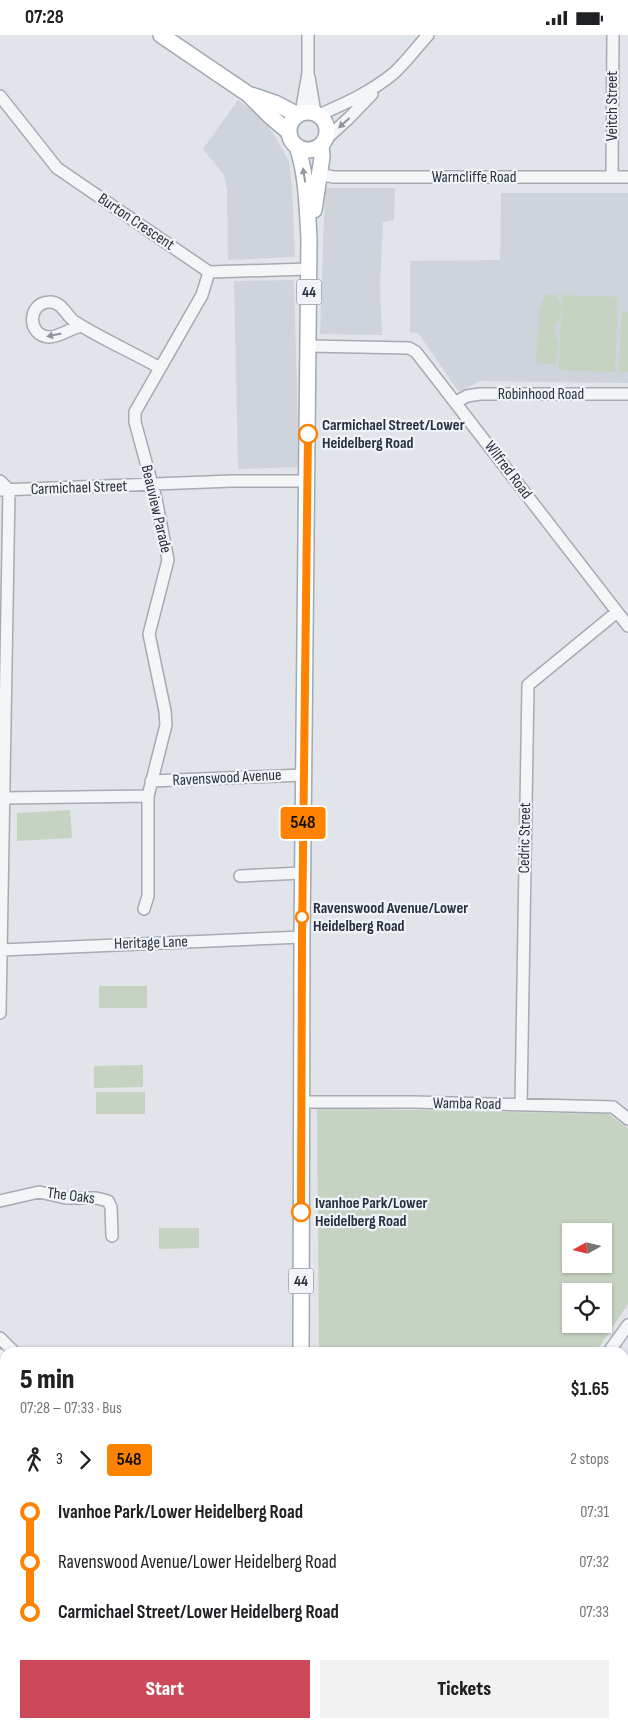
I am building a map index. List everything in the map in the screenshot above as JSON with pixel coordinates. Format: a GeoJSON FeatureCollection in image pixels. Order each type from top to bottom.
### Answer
{"type":"FeatureCollection","features":[{"type":"Feature","properties":{"kind":"main road","name":"44"},"geometry":{"type":"LineString","coordinates":[[161,35],[248,94],[289,133],[290,138],[297,146],[307,193],[309,346],[302,873],[301,1347]]}},
{"type":"Feature","properties":{"kind":"main road","name":"44"},"geometry":{"type":"LineString","coordinates":[[248,94],[308,114],[325,122],[327,131],[323,143],[309,239]]}},
{"type":"Feature","properties":{"kind":"main road"},"geometry":{"type":"LineString","coordinates":[[289,133],[291,123],[308,114]]}},
{"type":"Feature","properties":{"kind":"main road"},"geometry":{"type":"LineString","coordinates":[[297,146],[309,150],[323,143]]}},
{"type":"Feature","properties":{"kind":"street"},"geometry":{"type":"LineString","coordinates":[[308,35],[308,114],[349,103],[395,71],[428,35]]}},
{"type":"Feature","properties":{"kind":"street","name":"Veitch Street"},"geometry":{"type":"LineString","coordinates":[[612,176],[613,35]]}},
{"type":"Feature","properties":{"kind":"street"},"geometry":{"type":"LineString","coordinates":[[323,143],[385,79]]}},
{"type":"Feature","properties":{"kind":"street","name":"Burton Crescent"},"geometry":{"type":"LineString","coordinates":[[0,96],[56,168],[209,272]]}},
{"type":"Feature","properties":{"kind":"street","name":"Warncliffe Road"},"geometry":{"type":"LineString","coordinates":[[319,174],[333,177],[628,177]]}},
{"type":"Feature","properties":{"kind":"street"},"geometry":{"type":"LineString","coordinates":[[209,272],[309,269]]}},
{"type":"Feature","properties":{"kind":"street","name":"Beauview Parade"},"geometry":{"type":"LineString","coordinates":[[144,909],[148,896],[148,796],[166,725],[150,634],[168,560],[152,485],[135,423],[135,412],[202,295],[209,272]]}},
{"type":"Feature","properties":{"kind":"street"},"geometry":{"type":"LineString","coordinates":[[82,326],[160,367]]}},
{"type":"Feature","properties":{"kind":"street","name":"Wilfred Road"},"geometry":{"type":"LineString","coordinates":[[309,346],[409,348],[416,352],[628,626]]}},
{"type":"Feature","properties":{"kind":"street","name":"Robinhood Road"},"geometry":{"type":"LineString","coordinates":[[456,402],[467,396],[480,394],[628,394]]}},
{"type":"Feature","properties":{"kind":"street"},"geometry":{"type":"LineString","coordinates":[[0,481],[4,490],[4,798],[0,1013]]}},
{"type":"Feature","properties":{"kind":"street","name":"Carmichael Street"},"geometry":{"type":"LineString","coordinates":[[4,490],[232,481],[307,481]]}},
{"type":"Feature","properties":{"kind":"street","name":"Cedric Street"},"geometry":{"type":"LineString","coordinates":[[521,1105],[528,685],[617,613]]}},
{"type":"Feature","properties":{"kind":"street","name":"Ravenswood Avenue"},"geometry":{"type":"LineString","coordinates":[[151,781],[303,775]]}},
{"type":"Feature","properties":{"kind":"street"},"geometry":{"type":"LineString","coordinates":[[4,798],[148,796]]}},
{"type":"Feature","properties":{"kind":"street"},"geometry":{"type":"LineString","coordinates":[[240,876],[302,873]]}},
{"type":"Feature","properties":{"kind":"street","name":"Heritage Lane"},"geometry":{"type":"LineString","coordinates":[[1,950],[302,937]]}},
{"type":"Feature","properties":{"kind":"street","name":"Wamba Road"},"geometry":{"type":"LineString","coordinates":[[301,1102],[613,1107],[628,1119]]}},
{"type":"Feature","properties":{"kind":"street","name":"The Oaks"},"geometry":{"type":"LineString","coordinates":[[0,1201],[39,1192],[66,1198],[96,1198],[108,1201],[111,1207],[112,1236]]}},
{"type":"Feature","properties":{"kind":"street"},"geometry":{"type":"LineString","coordinates":[[612,1347],[628,1325]]}},
{"type":"Feature","properties":{"kind":"street"},"geometry":{"type":"LineString","coordinates":[[0,1337],[10,1347]]}},
{"type":"Feature","properties":{"kind":"shaded area"},"geometry":{"type":"Polygon","coordinates":[[[238,100],[261,117],[289,161],[295,257],[228,260],[227,190],[224,175],[203,149],[238,100]]]}},
{"type":"Feature","properties":{"kind":"shaded area"},"geometry":{"type":"Polygon","coordinates":[[[325,188],[395,188],[394,220],[383,222],[380,287],[382,335],[320,334],[325,188]]]}},
{"type":"Feature","properties":{"kind":"shaded area"},"geometry":{"type":"Polygon","coordinates":[[[501,193],[628,193],[628,383],[480,381],[459,392],[418,333],[410,332],[410,261],[500,260],[501,193]]]}},
{"type":"Feature","properties":{"kind":"shaded area"},"geometry":{"type":"Polygon","coordinates":[[[294,280],[299,467],[238,469],[234,281],[294,280]]]}},
{"type":"Feature","properties":{"kind":"green space"},"geometry":{"type":"Polygon","coordinates":[[[545,295],[557,295],[561,306],[559,322],[555,323],[555,333],[559,342],[556,364],[536,363],[539,311],[545,295]]]}},
{"type":"Feature","properties":{"kind":"green space"},"geometry":{"type":"Polygon","coordinates":[[[562,295],[618,297],[615,372],[559,370],[562,295]]]}},
{"type":"Feature","properties":{"kind":"green space"},"geometry":{"type":"Polygon","coordinates":[[[622,311],[628,312],[628,372],[619,372],[622,311]]]}},
{"type":"Feature","properties":{"kind":"green space"},"geometry":{"type":"Polygon","coordinates":[[[70,810],[72,838],[17,841],[17,813],[70,810]]]}},
{"type":"Feature","properties":{"kind":"green space"},"geometry":{"type":"Polygon","coordinates":[[[99,986],[147,986],[147,1008],[99,1008],[99,986]]]}},
{"type":"Feature","properties":{"kind":"green space"},"geometry":{"type":"Polygon","coordinates":[[[143,1065],[143,1087],[94,1088],[94,1066],[143,1065]]]}},
{"type":"Feature","properties":{"kind":"green space"},"geometry":{"type":"Polygon","coordinates":[[[96,1092],[145,1092],[145,1114],[96,1114],[96,1092]]]}},
{"type":"Feature","properties":{"kind":"green space"},"geometry":{"type":"Polygon","coordinates":[[[317,1108],[608,1114],[628,1128],[628,1304],[612,1328],[612,1283],[562,1283],[562,1333],[609,1333],[599,1347],[319,1347],[317,1108]]]}},
{"type":"Feature","properties":{"kind":"green space"},"geometry":{"type":"Polygon","coordinates":[[[159,1228],[199,1228],[199,1248],[159,1249],[159,1228]]]}},
{"type":"Feature","properties":{"kind":"bus line","name":"548"},"geometry":{"type":"LineString","coordinates":[[301,1212],[308,434]]}},
{"type":"Feature","properties":{"kind":"place","name":"Carmichael Street/Lower Heidelberg Road"},"geometry":{"type":"Point","coordinates":[308,434]}},
{"type":"Feature","properties":{"kind":"place","name":"Ravenswood Avenue/Lower Heidelberg Road"},"geometry":{"type":"Point","coordinates":[302,917]}},
{"type":"Feature","properties":{"kind":"place","name":"Ivanhoe Park/Lower Heidelberg Road"},"geometry":{"type":"Point","coordinates":[301,1212]}}]}
